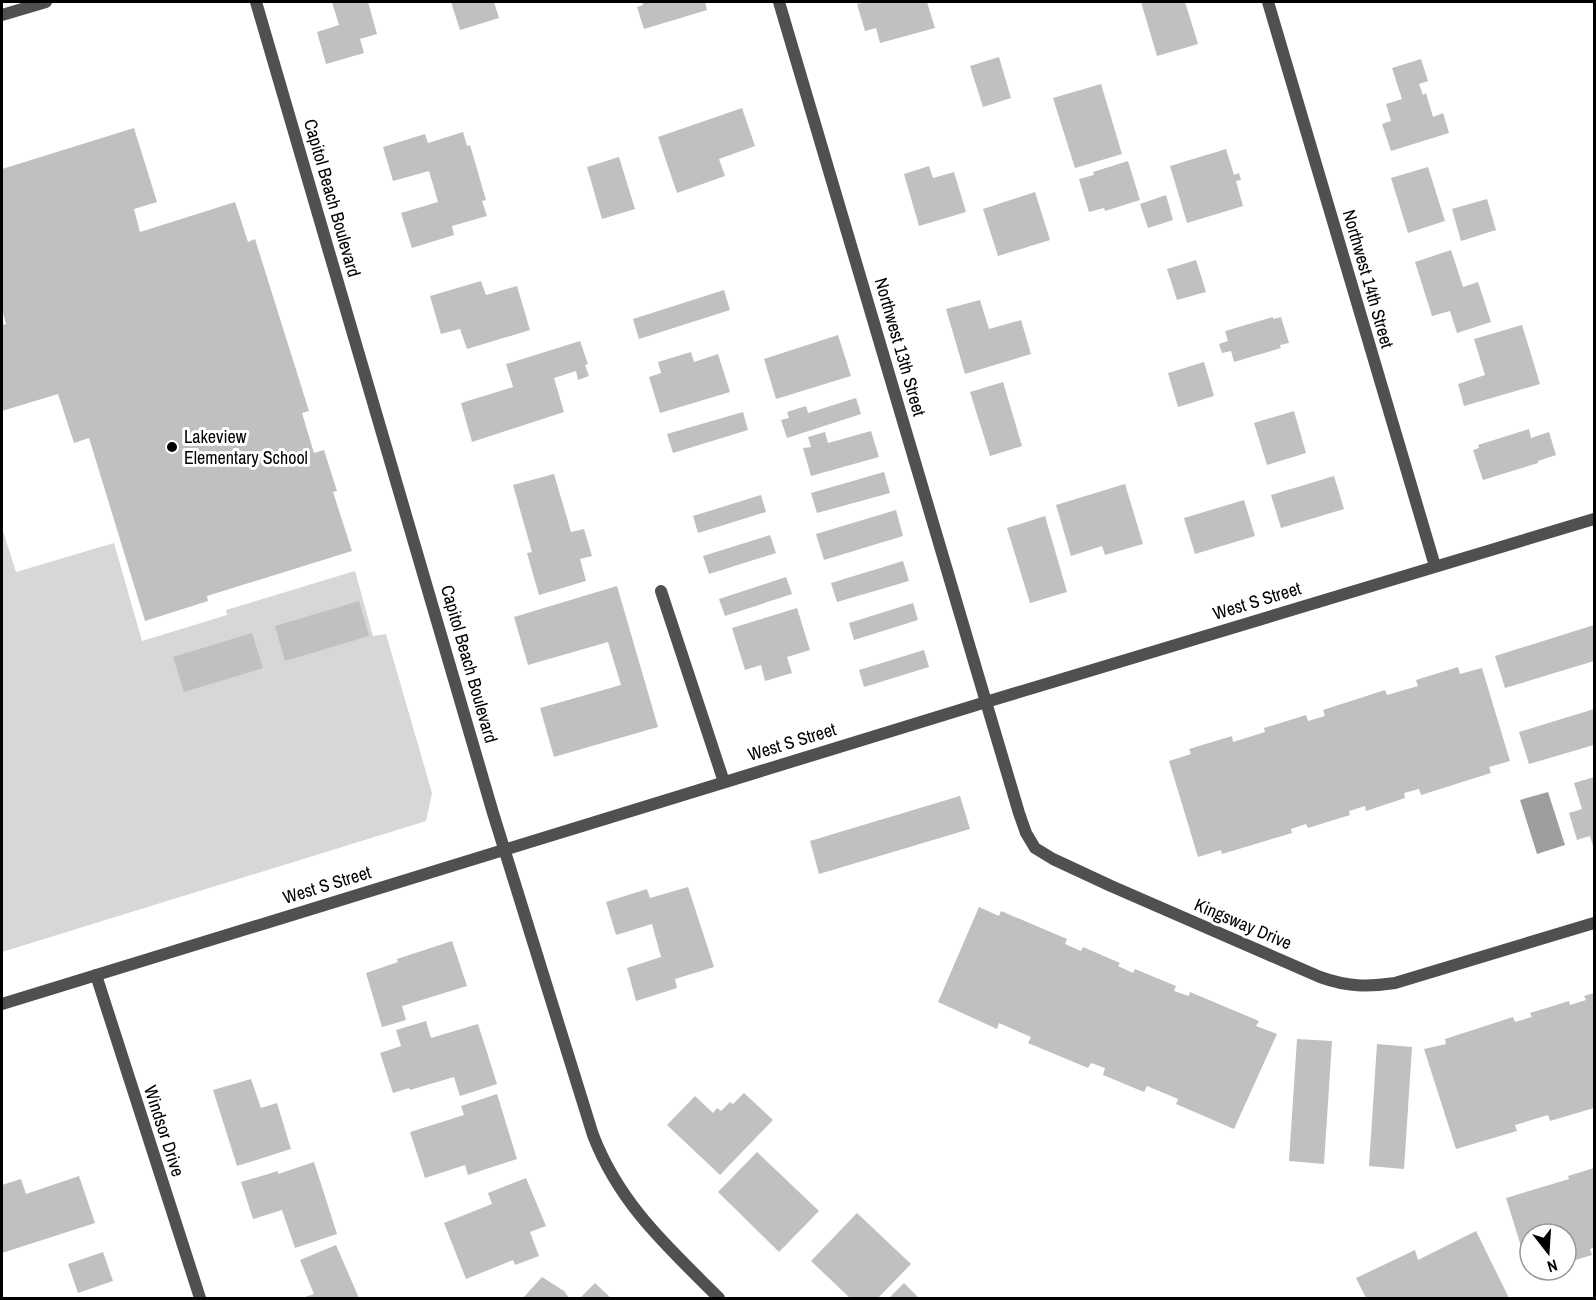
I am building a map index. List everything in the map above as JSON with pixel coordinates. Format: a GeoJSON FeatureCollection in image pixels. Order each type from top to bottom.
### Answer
{"type":"FeatureCollection","features":[{"type":"Feature","properties":{"kind":"street"},"geometry":{"type":"LineString","coordinates":[[2,15],[46,2]]}},
{"type":"Feature","properties":{"kind":"street","name":"Capitol Beach Boulevard"},"geometry":{"type":"LineString","coordinates":[[256,2],[504,849],[593,1135],[611,1176],[631,1206],[719,1299]]}},
{"type":"Feature","properties":{"kind":"street","name":"Northwest 13th Street"},"geometry":{"type":"LineString","coordinates":[[779,2],[986,702]]}},
{"type":"Feature","properties":{"kind":"street","name":"Northwest 14th Street"},"geometry":{"type":"LineString","coordinates":[[1268,2],[1435,566]]}},
{"type":"Feature","properties":{"kind":"street","name":"West S Street"},"geometry":{"type":"LineString","coordinates":[[2,1004],[986,702],[1594,519]]}},
{"type":"Feature","properties":{"kind":"street"},"geometry":{"type":"LineString","coordinates":[[661,591],[724,782]]}},
{"type":"Feature","properties":{"kind":"street","name":"Kingsway Drive"},"geometry":{"type":"LineString","coordinates":[[986,702],[1019,813],[1026,833],[1035,848],[1053,860],[1320,977],[1340,984],[1367,987],[1395,983],[1594,923]]}},
{"type":"Feature","properties":{"kind":"street","name":"Windsor Drive"},"geometry":{"type":"LineString","coordinates":[[96,975],[192,1280],[200,1299]]}},
{"type":"Feature","properties":{"kind":"shaded area"},"geometry":{"type":"Polygon","coordinates":[[[2,528],[16,572],[114,543],[142,641],[227,615],[226,610],[355,571],[373,636],[386,634],[432,793],[426,821],[2,952],[2,528]]]}},
{"type":"Feature","properties":{"kind":"shaded area"},"geometry":{"type":"Polygon","coordinates":[[[1548,792],[1565,845],[1537,854],[1520,800],[1548,792]]]}},
{"type":"Feature","properties":{"kind":"building"},"geometry":{"type":"Polygon","coordinates":[[[332,2],[368,2],[377,34],[360,39],[364,53],[326,64],[317,32],[339,25],[332,2]]]}},
{"type":"Feature","properties":{"kind":"building"},"geometry":{"type":"Polygon","coordinates":[[[451,2],[494,2],[499,18],[460,30],[451,2]]]}},
{"type":"Feature","properties":{"kind":"building"},"geometry":{"type":"Polygon","coordinates":[[[642,2],[705,2],[707,10],[644,29],[637,7],[643,5],[642,2]]]}},
{"type":"Feature","properties":{"kind":"building"},"geometry":{"type":"Polygon","coordinates":[[[927,2],[935,28],[880,43],[876,28],[865,31],[857,4],[927,2]]]}},
{"type":"Feature","properties":{"kind":"building"},"geometry":{"type":"Polygon","coordinates":[[[1141,2],[1185,2],[1198,44],[1157,56],[1141,2]]]}},
{"type":"Feature","properties":{"kind":"building"},"geometry":{"type":"Polygon","coordinates":[[[999,57],[1011,98],[983,107],[970,66],[999,57]]]}},
{"type":"Feature","properties":{"kind":"building"},"geometry":{"type":"Polygon","coordinates":[[[1421,59],[1428,81],[1419,84],[1423,95],[1426,93],[1433,117],[1443,113],[1449,133],[1391,151],[1382,124],[1391,121],[1386,104],[1402,99],[1392,68],[1421,59]]]}},
{"type":"Feature","properties":{"kind":"building"},"geometry":{"type":"Polygon","coordinates":[[[1101,84],[1122,154],[1075,168],[1053,98],[1101,84]]]}},
{"type":"Feature","properties":{"kind":"building"},"geometry":{"type":"Polygon","coordinates":[[[742,108],[755,146],[719,159],[725,176],[677,193],[658,137],[742,108]]]}},
{"type":"Feature","properties":{"kind":"building","name":"Lakeview Elementary School"},"geometry":{"type":"Polygon","coordinates":[[[134,128],[157,202],[134,209],[140,232],[235,202],[248,242],[255,239],[309,411],[302,413],[314,453],[324,450],[337,491],[333,492],[352,551],[207,596],[208,601],[145,621],[89,438],[74,443],[58,394],[2,411],[2,325],[6,324],[2,309],[2,169],[134,128]]]}},
{"type":"Feature","properties":{"kind":"building"},"geometry":{"type":"Polygon","coordinates":[[[463,132],[467,146],[470,145],[486,200],[482,201],[487,216],[452,226],[454,235],[412,248],[401,213],[438,202],[429,171],[393,181],[383,147],[425,134],[428,143],[463,132]]]}},
{"type":"Feature","properties":{"kind":"building"},"geometry":{"type":"Polygon","coordinates":[[[1226,149],[1234,175],[1239,173],[1241,180],[1236,181],[1243,206],[1187,223],[1170,166],[1226,149]]]}},
{"type":"Feature","properties":{"kind":"building"},"geometry":{"type":"Polygon","coordinates":[[[619,157],[635,209],[602,219],[587,167],[619,157]]]}},
{"type":"Feature","properties":{"kind":"building"},"geometry":{"type":"Polygon","coordinates":[[[1128,161],[1140,200],[1105,211],[1104,208],[1089,212],[1079,179],[1128,161]]]}},
{"type":"Feature","properties":{"kind":"building"},"geometry":{"type":"Polygon","coordinates":[[[929,166],[933,178],[954,172],[966,212],[919,226],[904,174],[929,166]]]}},
{"type":"Feature","properties":{"kind":"building"},"geometry":{"type":"Polygon","coordinates":[[[1428,167],[1445,221],[1408,233],[1391,178],[1428,167]]]}},
{"type":"Feature","properties":{"kind":"building"},"geometry":{"type":"Polygon","coordinates":[[[1035,192],[1050,240],[998,256],[983,209],[1035,192]]]}},
{"type":"Feature","properties":{"kind":"building"},"geometry":{"type":"Polygon","coordinates":[[[1166,195],[1173,220],[1148,228],[1140,204],[1166,195]]]}},
{"type":"Feature","properties":{"kind":"building"},"geometry":{"type":"Polygon","coordinates":[[[1487,199],[1496,230],[1461,241],[1452,209],[1487,199]]]}},
{"type":"Feature","properties":{"kind":"building"},"geometry":{"type":"Polygon","coordinates":[[[1451,250],[1463,287],[1478,282],[1491,322],[1457,333],[1450,311],[1432,316],[1415,262],[1451,250]]]}},
{"type":"Feature","properties":{"kind":"building"},"geometry":{"type":"Polygon","coordinates":[[[1196,260],[1206,292],[1177,300],[1167,269],[1196,260]]]}},
{"type":"Feature","properties":{"kind":"building"},"geometry":{"type":"Polygon","coordinates":[[[481,281],[486,295],[517,286],[530,330],[467,349],[460,329],[441,334],[430,296],[481,281]]]}},
{"type":"Feature","properties":{"kind":"building"},"geometry":{"type":"Polygon","coordinates":[[[724,290],[730,310],[639,339],[633,319],[724,290]]]}},
{"type":"Feature","properties":{"kind":"building"},"geometry":{"type":"Polygon","coordinates":[[[980,300],[989,329],[1021,320],[1031,354],[965,374],[946,309],[980,300]]]}},
{"type":"Feature","properties":{"kind":"building"},"geometry":{"type":"Polygon","coordinates":[[[1273,317],[1273,319],[1281,317],[1289,343],[1280,345],[1281,348],[1234,362],[1231,351],[1222,353],[1219,344],[1228,341],[1225,331],[1273,317]]]}},
{"type":"Feature","properties":{"kind":"building"},"geometry":{"type":"Polygon","coordinates":[[[1522,325],[1540,384],[1464,406],[1458,384],[1485,375],[1474,339],[1522,325]]]}},
{"type":"Feature","properties":{"kind":"building"},"geometry":{"type":"Polygon","coordinates":[[[838,335],[851,376],[776,399],[764,359],[838,335]]]}},
{"type":"Feature","properties":{"kind":"building"},"geometry":{"type":"Polygon","coordinates":[[[580,341],[588,364],[585,365],[589,376],[578,380],[576,371],[554,378],[564,412],[472,442],[461,403],[513,387],[506,364],[580,341]]]}},
{"type":"Feature","properties":{"kind":"building"},"geometry":{"type":"Polygon","coordinates":[[[691,352],[694,362],[718,354],[730,392],[660,413],[649,377],[661,373],[658,362],[691,352]]]}},
{"type":"Feature","properties":{"kind":"building"},"geometry":{"type":"Polygon","coordinates":[[[1204,362],[1214,396],[1178,407],[1168,373],[1204,362]]]}},
{"type":"Feature","properties":{"kind":"building"},"geometry":{"type":"Polygon","coordinates":[[[1003,382],[1022,446],[990,456],[970,392],[1003,382]]]}},
{"type":"Feature","properties":{"kind":"building"},"geometry":{"type":"Polygon","coordinates":[[[856,398],[861,414],[787,438],[781,420],[789,418],[787,412],[806,406],[808,413],[856,398]]]}},
{"type":"Feature","properties":{"kind":"building"},"geometry":{"type":"Polygon","coordinates":[[[1294,411],[1306,453],[1267,465],[1254,423],[1294,411]]]}},
{"type":"Feature","properties":{"kind":"building"},"geometry":{"type":"Polygon","coordinates":[[[743,412],[748,430],[673,453],[667,434],[743,412]]]}},
{"type":"Feature","properties":{"kind":"building"},"geometry":{"type":"Polygon","coordinates":[[[1529,429],[1531,438],[1549,432],[1556,455],[1483,480],[1473,450],[1479,448],[1478,445],[1529,429]]]}},
{"type":"Feature","properties":{"kind":"building"},"geometry":{"type":"Polygon","coordinates":[[[871,431],[879,457],[811,476],[803,448],[811,447],[808,437],[825,432],[828,443],[871,431]]]}},
{"type":"Feature","properties":{"kind":"building"},"geometry":{"type":"Polygon","coordinates":[[[884,472],[890,493],[817,513],[811,493],[884,472]]]}},
{"type":"Feature","properties":{"kind":"building"},"geometry":{"type":"Polygon","coordinates":[[[554,474],[571,532],[584,529],[592,556],[580,559],[586,581],[539,595],[527,553],[532,552],[513,485],[554,474]]]}},
{"type":"Feature","properties":{"kind":"building"},"geometry":{"type":"Polygon","coordinates":[[[1334,476],[1344,509],[1281,528],[1271,495],[1334,476]]]}},
{"type":"Feature","properties":{"kind":"building"},"geometry":{"type":"Polygon","coordinates":[[[1125,484],[1143,544],[1105,555],[1102,546],[1071,556],[1056,505],[1125,484]]]}},
{"type":"Feature","properties":{"kind":"building"},"geometry":{"type":"Polygon","coordinates":[[[761,495],[766,512],[698,533],[693,516],[761,495]]]}},
{"type":"Feature","properties":{"kind":"building"},"geometry":{"type":"Polygon","coordinates":[[[1244,500],[1255,536],[1195,554],[1184,518],[1244,500]]]}},
{"type":"Feature","properties":{"kind":"building"},"geometry":{"type":"Polygon","coordinates":[[[896,510],[903,536],[824,560],[816,534],[896,510]]]}},
{"type":"Feature","properties":{"kind":"building"},"geometry":{"type":"Polygon","coordinates":[[[1045,516],[1067,592],[1030,603],[1007,528],[1045,516]]]}},
{"type":"Feature","properties":{"kind":"building"},"geometry":{"type":"Polygon","coordinates":[[[770,535],[776,553],[709,574],[703,556],[770,535]]]}},
{"type":"Feature","properties":{"kind":"building"},"geometry":{"type":"Polygon","coordinates":[[[903,561],[909,581],[837,602],[831,583],[903,561]]]}},
{"type":"Feature","properties":{"kind":"building"},"geometry":{"type":"Polygon","coordinates":[[[786,577],[792,594],[725,616],[719,599],[786,577]]]}},
{"type":"Feature","properties":{"kind":"building"},"geometry":{"type":"Polygon","coordinates":[[[617,586],[658,727],[554,757],[540,708],[621,685],[608,642],[528,665],[514,617],[617,586]]]}},
{"type":"Feature","properties":{"kind":"building"},"geometry":{"type":"Polygon","coordinates":[[[359,601],[369,636],[285,661],[275,626],[359,601]]]}},
{"type":"Feature","properties":{"kind":"building"},"geometry":{"type":"Polygon","coordinates":[[[913,603],[918,620],[854,640],[849,623],[913,603]]]}},
{"type":"Feature","properties":{"kind":"building"},"geometry":{"type":"Polygon","coordinates":[[[797,608],[810,650],[787,657],[792,673],[765,681],[761,665],[745,670],[732,628],[797,608]]]}},
{"type":"Feature","properties":{"kind":"building"},"geometry":{"type":"Polygon","coordinates":[[[1594,625],[1594,661],[1505,688],[1495,656],[1594,625]]]}},
{"type":"Feature","properties":{"kind":"building"},"geometry":{"type":"Polygon","coordinates":[[[252,633],[263,668],[184,692],[173,657],[252,633]]]}},
{"type":"Feature","properties":{"kind":"building"},"geometry":{"type":"Polygon","coordinates":[[[924,650],[929,667],[864,687],[859,670],[924,650]]]}},
{"type":"Feature","properties":{"kind":"building"},"geometry":{"type":"Polygon","coordinates":[[[1458,667],[1460,674],[1482,668],[1510,761],[1489,767],[1491,773],[1421,795],[1419,789],[1404,793],[1405,798],[1366,811],[1365,806],[1349,811],[1350,815],[1308,828],[1306,824],[1291,829],[1292,833],[1222,854],[1221,850],[1198,857],[1169,761],[1191,754],[1189,749],[1232,736],[1233,742],[1265,732],[1264,728],[1306,715],[1308,721],[1325,716],[1323,710],[1385,690],[1387,695],[1418,686],[1416,680],[1458,667]]]}},
{"type":"Feature","properties":{"kind":"building"},"geometry":{"type":"Polygon","coordinates":[[[1594,709],[1594,745],[1529,764],[1519,732],[1594,709]]]}},
{"type":"Feature","properties":{"kind":"building"},"geometry":{"type":"Polygon","coordinates":[[[1594,777],[1594,849],[1590,836],[1577,840],[1569,813],[1582,809],[1574,783],[1594,777]]]}},
{"type":"Feature","properties":{"kind":"building"},"geometry":{"type":"Polygon","coordinates":[[[960,796],[970,829],[819,874],[810,841],[960,796]]]}},
{"type":"Feature","properties":{"kind":"building"},"geometry":{"type":"Polygon","coordinates":[[[688,887],[714,967],[675,979],[677,988],[636,1001],[627,968],[661,957],[652,924],[616,935],[606,902],[647,889],[650,898],[688,887]]]}},
{"type":"Feature","properties":{"kind":"building"},"geometry":{"type":"Polygon","coordinates":[[[979,907],[999,916],[1001,911],[1067,939],[1065,944],[1081,951],[1083,947],[1120,963],[1118,966],[1133,973],[1135,969],[1176,986],[1174,991],[1189,996],[1190,992],[1259,1021],[1256,1026],[1277,1034],[1234,1129],[1176,1104],[1178,1099],[1147,1086],[1144,1092],[1103,1075],[1105,1068],[1091,1063],[1088,1068],[1028,1043],[1031,1037],[999,1023],[997,1029],[938,1002],[979,907]]]}},
{"type":"Feature","properties":{"kind":"building"},"geometry":{"type":"Polygon","coordinates":[[[452,941],[467,986],[402,1006],[406,1020],[382,1027],[366,973],[398,962],[397,959],[452,941]]]}},
{"type":"Feature","properties":{"kind":"building"},"geometry":{"type":"Polygon","coordinates":[[[1594,993],[1594,1108],[1550,1121],[1548,1115],[1515,1125],[1517,1131],[1456,1149],[1424,1049],[1446,1044],[1445,1039],[1513,1017],[1515,1022],[1532,1017],[1530,1013],[1569,1001],[1570,1005],[1586,1000],[1584,996],[1594,993]]]}},
{"type":"Feature","properties":{"kind":"building"},"geometry":{"type":"Polygon","coordinates":[[[426,1021],[431,1038],[478,1024],[497,1084],[460,1096],[454,1077],[393,1093],[380,1053],[401,1046],[396,1030],[426,1021]]]}},
{"type":"Feature","properties":{"kind":"building"},"geometry":{"type":"Polygon","coordinates":[[[1297,1039],[1332,1041],[1324,1164],[1289,1161],[1297,1039]]]}},
{"type":"Feature","properties":{"kind":"building"},"geometry":{"type":"Polygon","coordinates":[[[1377,1044],[1412,1047],[1404,1169],[1369,1166],[1377,1044]]]}},
{"type":"Feature","properties":{"kind":"building"},"geometry":{"type":"Polygon","coordinates":[[[251,1079],[261,1108],[277,1103],[291,1149],[237,1166],[213,1090],[251,1079]]]}},
{"type":"Feature","properties":{"kind":"building"},"geometry":{"type":"Polygon","coordinates":[[[744,1093],[773,1120],[720,1175],[667,1125],[695,1096],[713,1113],[717,1108],[721,1111],[730,1102],[733,1104],[744,1093]]]}},
{"type":"Feature","properties":{"kind":"building"},"geometry":{"type":"Polygon","coordinates":[[[497,1094],[517,1159],[468,1175],[465,1165],[425,1178],[410,1132],[464,1115],[461,1106],[497,1094]]]}},
{"type":"Feature","properties":{"kind":"building"},"geometry":{"type":"Polygon","coordinates":[[[757,1152],[819,1211],[779,1252],[718,1192],[757,1152]]]}},
{"type":"Feature","properties":{"kind":"building"},"geometry":{"type":"Polygon","coordinates":[[[314,1162],[337,1234],[295,1248],[282,1210],[253,1219],[241,1182],[278,1171],[278,1174],[314,1162]]]}},
{"type":"Feature","properties":{"kind":"building"},"geometry":{"type":"Polygon","coordinates":[[[1594,1168],[1594,1247],[1590,1249],[1592,1255],[1578,1259],[1578,1222],[1518,1222],[1518,1237],[1506,1198],[1569,1179],[1568,1176],[1594,1168]]]}},
{"type":"Feature","properties":{"kind":"building"},"geometry":{"type":"Polygon","coordinates":[[[79,1176],[95,1223],[2,1253],[2,1185],[21,1179],[26,1194],[79,1176]]]}},
{"type":"Feature","properties":{"kind":"building"},"geometry":{"type":"Polygon","coordinates":[[[526,1178],[546,1226],[530,1232],[539,1256],[515,1265],[513,1260],[466,1279],[444,1223],[492,1204],[488,1193],[526,1178]]]}},
{"type":"Feature","properties":{"kind":"building"},"geometry":{"type":"Polygon","coordinates":[[[857,1213],[911,1264],[878,1298],[850,1298],[811,1261],[857,1213]]]}},
{"type":"Feature","properties":{"kind":"building"},"geometry":{"type":"Polygon","coordinates":[[[1476,1231],[1509,1298],[1366,1298],[1356,1278],[1415,1250],[1418,1260],[1476,1231]]]}},
{"type":"Feature","properties":{"kind":"building"},"geometry":{"type":"Polygon","coordinates":[[[336,1245],[359,1298],[302,1298],[314,1294],[300,1260],[336,1245]]]}},
{"type":"Feature","properties":{"kind":"building"},"geometry":{"type":"Polygon","coordinates":[[[103,1252],[113,1281],[78,1293],[68,1264],[103,1252]]]}},
{"type":"Feature","properties":{"kind":"building"},"geometry":{"type":"Polygon","coordinates":[[[542,1277],[564,1291],[569,1298],[523,1298],[542,1277]]]}},
{"type":"Feature","properties":{"kind":"building"},"geometry":{"type":"Polygon","coordinates":[[[595,1283],[611,1298],[580,1298],[595,1283]]]}},
{"type":"Feature","properties":{"kind":"building"},"geometry":{"type":"Polygon","coordinates":[[[904,1283],[919,1298],[889,1298],[904,1283]]]}},
{"type":"Feature","properties":{"kind":"place","name":"Lakeview Elementary School"},"geometry":{"type":"Point","coordinates":[172,447]}}]}
